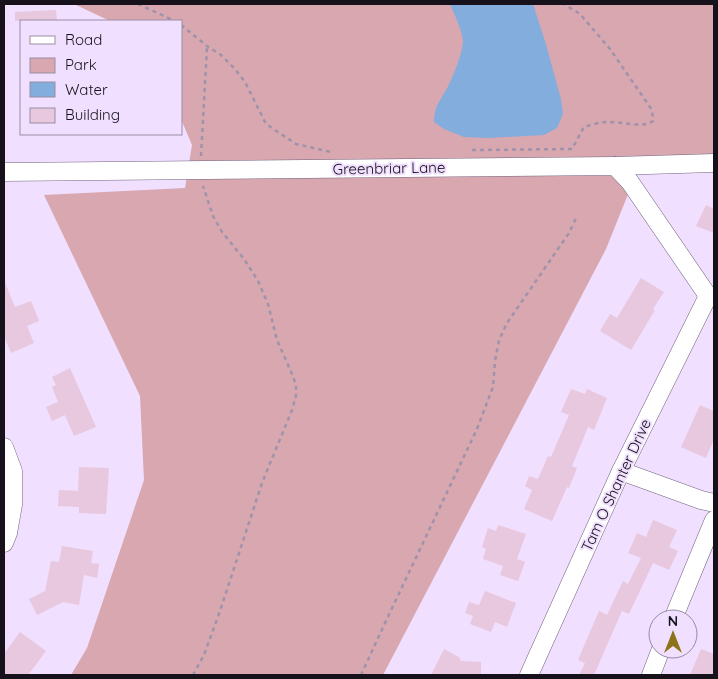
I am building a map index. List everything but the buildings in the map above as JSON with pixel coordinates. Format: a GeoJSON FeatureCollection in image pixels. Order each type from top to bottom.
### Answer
{"type":"FeatureCollection","features":[{"type":"Feature","properties":{"kind":"street","name":"Greenbriar Lane"},"geometry":{"type":"LineString","coordinates":[[4,172],[615,166],[714,163]]}},
{"type":"Feature","properties":{"kind":"street"},"geometry":{"type":"LineString","coordinates":[[615,166],[630,182],[711,296]]}},
{"type":"Feature","properties":{"kind":"street","name":"Tam O Shanter Drive"},"geometry":{"type":"LineString","coordinates":[[529,675],[621,471],[711,296]]}},
{"type":"Feature","properties":{"kind":"street"},"geometry":{"type":"LineString","coordinates":[[4,447],[13,471],[13,505],[8,533],[4,543]]}},
{"type":"Feature","properties":{"kind":"street"},"geometry":{"type":"LineString","coordinates":[[621,471],[701,500],[714,502]]}},
{"type":"Feature","properties":{"kind":"street"},"geometry":{"type":"LineString","coordinates":[[677,609],[714,520]]}},
{"type":"Feature","properties":{"kind":"street"},"geometry":{"type":"LineString","coordinates":[[651,675],[657,659]]}},
{"type":"Feature","properties":{"kind":"path"},"geometry":{"type":"LineString","coordinates":[[138,4],[173,20]]}},
{"type":"Feature","properties":{"kind":"path"},"geometry":{"type":"LineString","coordinates":[[466,150],[572,149],[584,127],[608,122],[650,124],[653,121],[652,110],[610,49],[580,14],[564,4]]}},
{"type":"Feature","properties":{"kind":"path"},"geometry":{"type":"LineString","coordinates":[[182,26],[221,55],[235,69],[245,82],[266,124],[296,144],[331,152]]}},
{"type":"Feature","properties":{"kind":"path"},"geometry":{"type":"LineString","coordinates":[[193,675],[204,655],[262,483],[296,396],[296,385],[278,340],[268,304],[251,269],[222,232],[204,193],[200,170],[207,46]]}},
{"type":"Feature","properties":{"kind":"path"},"geometry":{"type":"LineString","coordinates":[[361,675],[477,429],[493,387],[499,340],[507,323],[570,233],[577,216]]}},
{"type":"Feature","properties":{"kind":"green space"},"geometry":{"type":"Polygon","coordinates":[[[74,4],[714,4],[714,160],[641,162],[606,249],[383,675],[71,675],[87,648],[144,480],[140,396],[44,195],[185,188],[192,145],[182,121],[182,20],[108,20],[74,4]]]}},
{"type":"Feature","properties":{"kind":"water"},"geometry":{"type":"Polygon","coordinates":[[[450,4],[533,4],[561,99],[563,114],[557,128],[544,135],[488,138],[464,137],[444,129],[434,122],[436,109],[454,73],[463,46],[458,22],[450,4]]]}}]}
